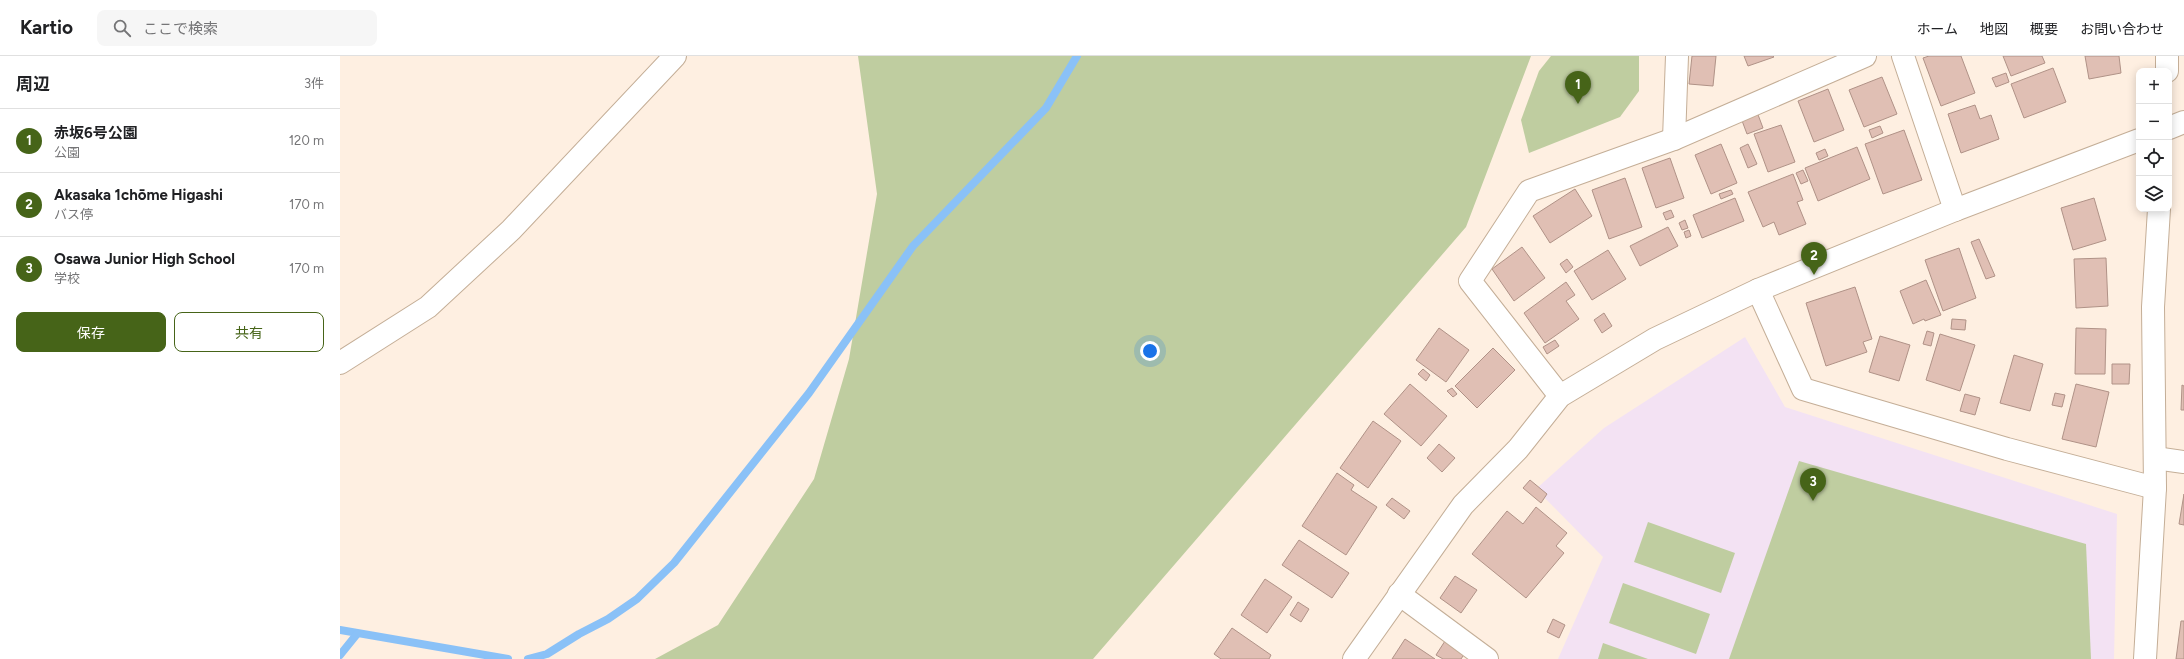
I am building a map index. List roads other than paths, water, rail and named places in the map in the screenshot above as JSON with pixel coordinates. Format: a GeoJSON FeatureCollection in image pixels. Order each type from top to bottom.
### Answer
{"type":"FeatureCollection","features":[{"type":"Feature","properties":{"kind":"street"},"geometry":{"type":"LineString","coordinates":[[340,363],[433,302],[511,230],[675,56]]}},
{"type":"Feature","properties":{"kind":"street"},"geometry":{"type":"LineString","coordinates":[[1674,139],[1677,56]]}},
{"type":"Feature","properties":{"kind":"street"},"geometry":{"type":"LineString","coordinates":[[1560,396],[1470,281],[1529,191],[1674,139],[1866,56]]}},
{"type":"Feature","properties":{"kind":"street"},"geometry":{"type":"LineString","coordinates":[[1903,56],[1956,210]]}},
{"type":"Feature","properties":{"kind":"street"},"geometry":{"type":"LineString","coordinates":[[2167,68],[2168,56]]}},
{"type":"Feature","properties":{"kind":"street"},"geometry":{"type":"LineString","coordinates":[[2172,127],[2184,122]]}},
{"type":"Feature","properties":{"kind":"street"},"geometry":{"type":"LineString","coordinates":[[1354,659],[1463,504],[1518,449],[1560,396],[1655,339],[1758,290],[1956,210],[2136,141]]}},
{"type":"Feature","properties":{"kind":"street"},"geometry":{"type":"LineString","coordinates":[[2145,659],[2155,488],[2153,307],[2159,212]]}},
{"type":"Feature","properties":{"kind":"street"},"geometry":{"type":"LineString","coordinates":[[1758,290],[1803,389],[2007,449],[2155,488]]}},
{"type":"Feature","properties":{"kind":"street"},"geometry":{"type":"LineString","coordinates":[[2155,458],[2184,462]]}},
{"type":"Feature","properties":{"kind":"street"},"geometry":{"type":"LineString","coordinates":[[1400,594],[1487,659]]}},
{"type":"Feature","properties":{"kind":"waterway"},"geometry":{"type":"LineString","coordinates":[[528,659],[547,654],[579,634],[608,619],[637,599],[674,563],[809,393],[913,246],[1046,108],[1077,56]]}},
{"type":"Feature","properties":{"kind":"waterway"},"geometry":{"type":"LineString","coordinates":[[340,630],[508,659]]}},
{"type":"Feature","properties":{"kind":"waterway"},"geometry":{"type":"LineString","coordinates":[[340,655],[357,634]]}},
{"type":"Feature","properties":{"kind":"place","name":"赤坂6号公園"},"geometry":{"type":"Point","coordinates":[1578,104]}},
{"type":"Feature","properties":{"kind":"place","name":"Akasaka 1chōme Higashi"},"geometry":{"type":"Point","coordinates":[1814,275]}},
{"type":"Feature","properties":{"kind":"place","name":"Osawa Junior High School"},"geometry":{"type":"Point","coordinates":[1813,501]}}]}
